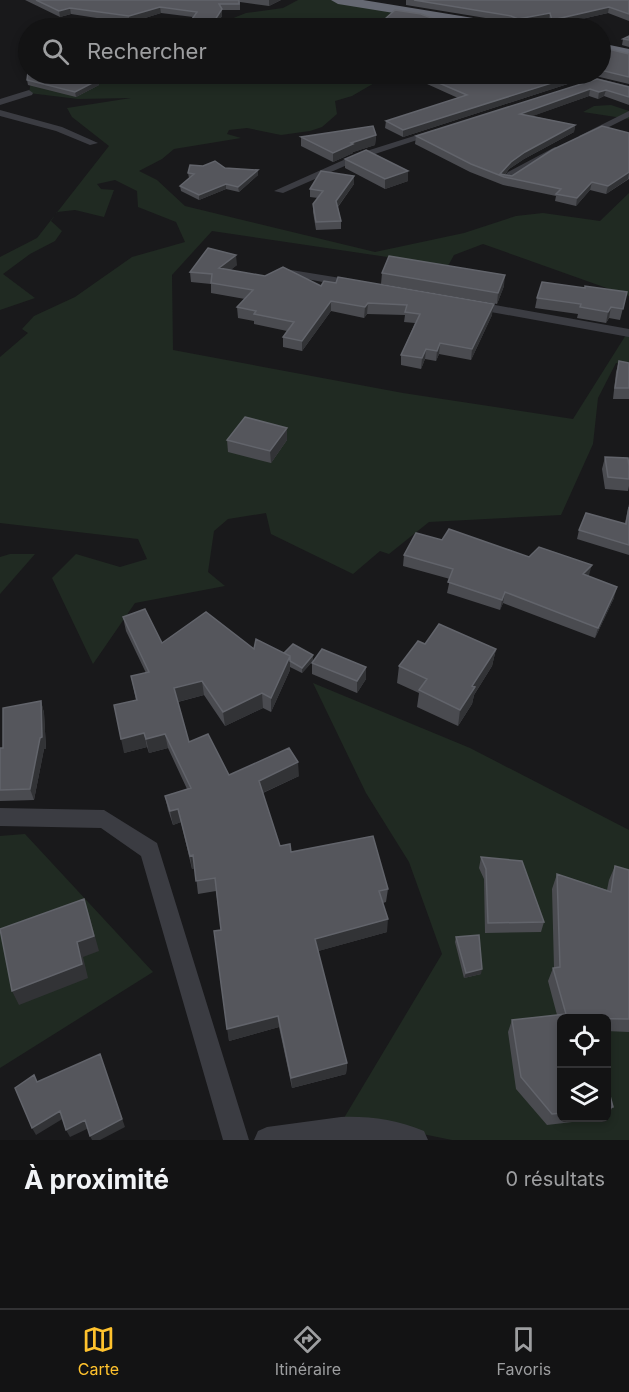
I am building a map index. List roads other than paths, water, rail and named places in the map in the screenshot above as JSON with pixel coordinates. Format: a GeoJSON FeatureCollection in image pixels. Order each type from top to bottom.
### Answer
{"type":"FeatureCollection","features":[{"type":"Feature","properties":{"kind":"highway"},"geometry":{"type":"LineString","coordinates":[[338,0],[367,2],[446,18]]}},
{"type":"Feature","properties":{"kind":"highway"},"geometry":{"type":"LineString","coordinates":[[611,50],[629,54]]}},
{"type":"Feature","properties":{"kind":"street"},"geometry":{"type":"LineString","coordinates":[[421,14],[430,18]]}},
{"type":"Feature","properties":{"kind":"street"},"geometry":{"type":"LineString","coordinates":[[576,87],[585,84]]}},
{"type":"Feature","properties":{"kind":"street"},"geometry":{"type":"LineString","coordinates":[[611,84],[629,89]]}},
{"type":"Feature","properties":{"kind":"street"},"geometry":{"type":"LineString","coordinates":[[0,102],[29,93]]}},
{"type":"Feature","properties":{"kind":"street"},"geometry":{"type":"LineString","coordinates":[[0,113],[59,129],[93,143]]}},
{"type":"Feature","properties":{"kind":"street"},"geometry":{"type":"LineString","coordinates":[[506,180],[539,158],[629,114]]}},
{"type":"Feature","properties":{"kind":"street"},"geometry":{"type":"LineString","coordinates":[[279,191],[360,156],[448,128]]}},
{"type":"Feature","properties":{"kind":"street"},"geometry":{"type":"LineString","coordinates":[[285,272],[377,288]]}},
{"type":"Feature","properties":{"kind":"street"},"geometry":{"type":"LineString","coordinates":[[458,302],[629,333]]}},
{"type":"Feature","properties":{"kind":"street"},"geometry":{"type":"LineString","coordinates":[[0,817],[104,819],[150,850],[236,1140]]}},
{"type":"Feature","properties":{"kind":"street"},"geometry":{"type":"LineString","coordinates":[[267,1140],[340,1128],[406,1138]]}}]}
